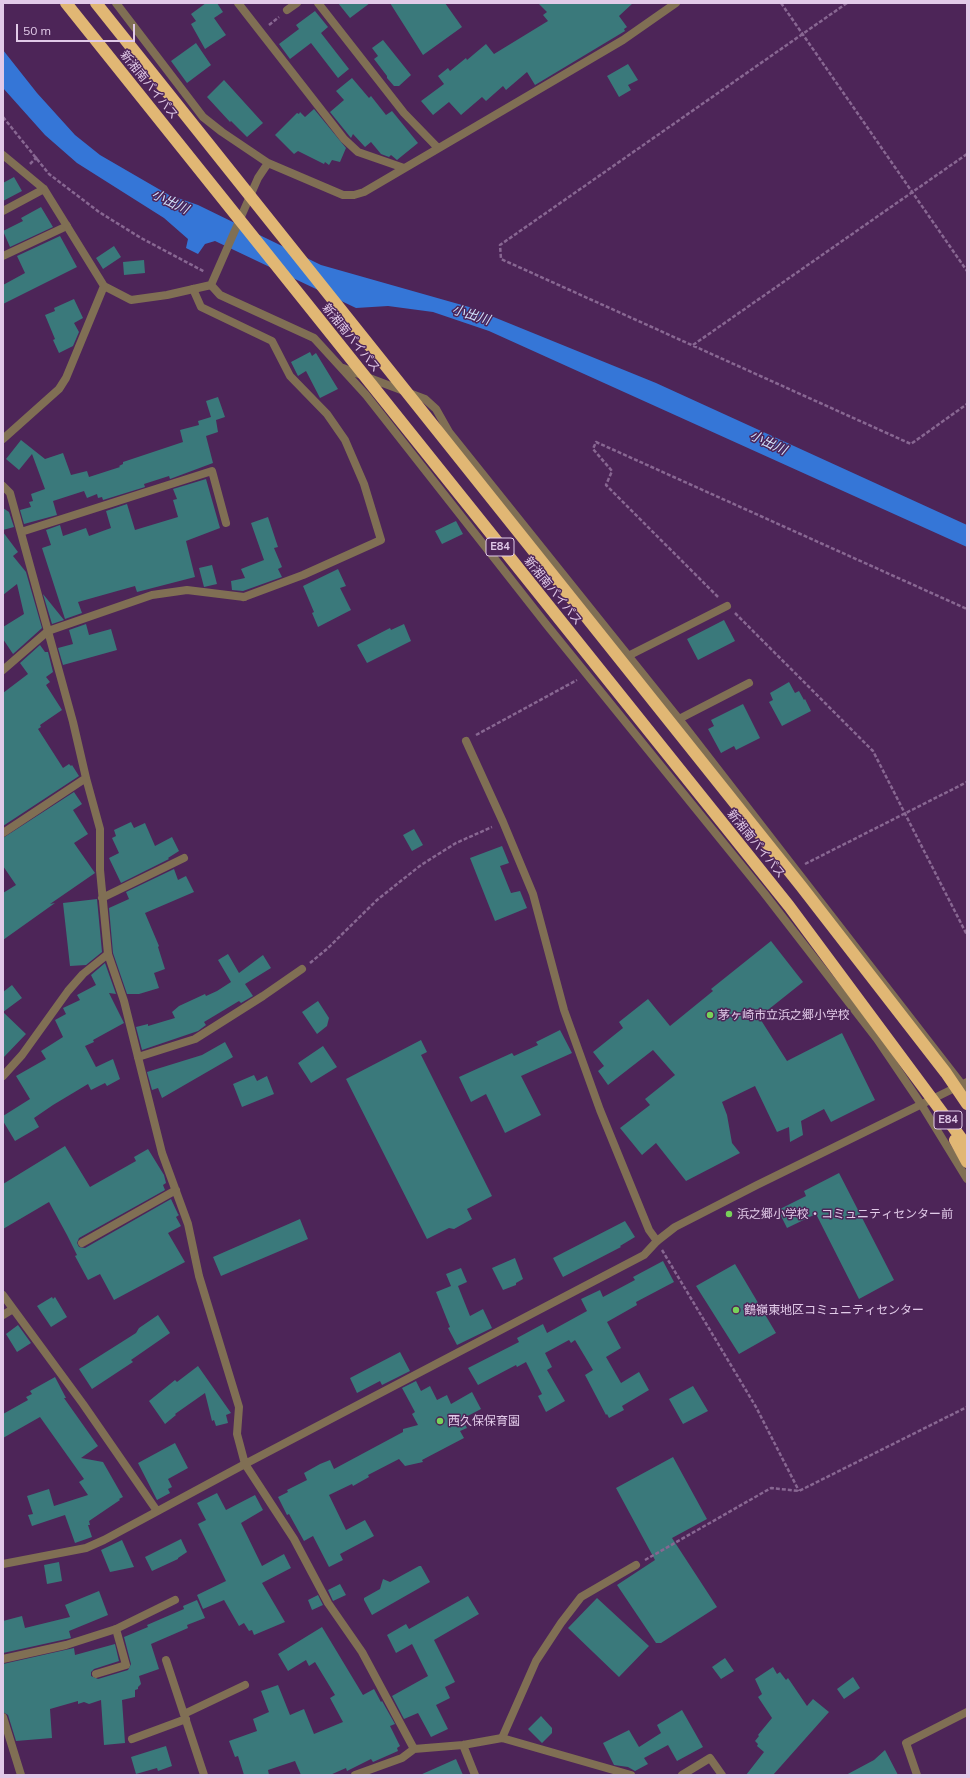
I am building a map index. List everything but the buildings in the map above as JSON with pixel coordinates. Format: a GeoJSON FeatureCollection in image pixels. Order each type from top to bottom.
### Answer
{"type":"FeatureCollection","features":[{"type":"Feature","properties":{"kind":"highway","name":"新湘南バイパス"},"geometry":{"type":"LineString","coordinates":[[66,3],[789,906],[967,1146]]}},
{"type":"Feature","properties":{"kind":"highway","name":"新湘南バイパス"},"geometry":{"type":"LineString","coordinates":[[96,3],[796,880],[946,1073],[967,1104]]}},
{"type":"Feature","properties":{"kind":"highway","name":"E84"},"geometry":{"type":"LineString","coordinates":[[946,1073],[967,1101]]}},
{"type":"Feature","properties":{"kind":"highway"},"geometry":{"type":"LineString","coordinates":[[929,1093],[967,1162]]}},
{"type":"Feature","properties":{"kind":"street"},"geometry":{"type":"LineString","coordinates":[[116,3],[203,117],[222,132],[268,163],[343,195],[354,195],[364,192],[623,40],[676,3]]}},
{"type":"Feature","properties":{"kind":"street"},"geometry":{"type":"LineString","coordinates":[[238,3],[344,138],[358,152],[404,168]]}},
{"type":"Feature","properties":{"kind":"street"},"geometry":{"type":"LineString","coordinates":[[318,3],[404,112],[438,148]]}},
{"type":"Feature","properties":{"kind":"street"},"geometry":{"type":"LineString","coordinates":[[3,155],[44,189],[104,286],[131,300],[211,285]]}},
{"type":"Feature","properties":{"kind":"street"},"geometry":{"type":"LineString","coordinates":[[211,285],[258,178],[268,163]]}},
{"type":"Feature","properties":{"kind":"street"},"geometry":{"type":"LineString","coordinates":[[3,210],[44,189]]}},
{"type":"Feature","properties":{"kind":"street"},"geometry":{"type":"LineString","coordinates":[[3,256],[67,226]]}},
{"type":"Feature","properties":{"kind":"street"},"geometry":{"type":"LineString","coordinates":[[211,285],[220,295],[314,338],[342,368],[764,893],[877,1039],[922,1104],[967,1179]]}},
{"type":"Feature","properties":{"kind":"street"},"geometry":{"type":"LineString","coordinates":[[3,439],[58,389],[66,378],[104,286]]}},
{"type":"Feature","properties":{"kind":"street"},"geometry":{"type":"LineString","coordinates":[[3,670],[48,631],[152,595],[187,590],[244,597],[303,575],[381,540],[364,484],[345,440],[327,414],[290,376],[272,341],[201,307],[193,289]]}},
{"type":"Feature","properties":{"kind":"street"},"geometry":{"type":"LineString","coordinates":[[3,1564],[86,1548],[644,1255],[657,1241],[676,1227],[922,1104],[965,1086],[679,720],[449,432],[436,409],[425,398],[342,368]]}},
{"type":"Feature","properties":{"kind":"street"},"geometry":{"type":"LineString","coordinates":[[21,532],[212,471],[226,523]]}},
{"type":"Feature","properties":{"kind":"street"},"geometry":{"type":"LineString","coordinates":[[3,486],[10,493],[73,722],[100,829],[100,870],[108,954],[124,1001],[162,1153],[188,1224],[199,1276],[239,1407],[237,1434],[244,1464],[294,1539],[328,1603],[362,1652],[414,1749]]}},
{"type":"Feature","properties":{"kind":"street"},"geometry":{"type":"LineString","coordinates":[[628,656],[728,606]]}},
{"type":"Feature","properties":{"kind":"street"},"geometry":{"type":"LineString","coordinates":[[679,720],[749,683]]}},
{"type":"Feature","properties":{"kind":"street"},"geometry":{"type":"LineString","coordinates":[[466,741],[503,822],[533,894],[564,1010],[600,1110],[649,1230],[657,1241]]}},
{"type":"Feature","properties":{"kind":"street"},"geometry":{"type":"LineString","coordinates":[[3,833],[86,778]]}},
{"type":"Feature","properties":{"kind":"street"},"geometry":{"type":"LineString","coordinates":[[102,898],[184,858]]}},
{"type":"Feature","properties":{"kind":"street"},"geometry":{"type":"LineString","coordinates":[[3,1076],[22,1055],[68,991],[83,974],[108,954]]}},
{"type":"Feature","properties":{"kind":"street"},"geometry":{"type":"LineString","coordinates":[[138,1057],[195,1039],[263,996],[302,969]]}},
{"type":"Feature","properties":{"kind":"street"},"geometry":{"type":"LineString","coordinates":[[82,1243],[176,1190]]}},
{"type":"Feature","properties":{"kind":"street"},"geometry":{"type":"LineString","coordinates":[[3,1295],[83,1404],[157,1512]]}},
{"type":"Feature","properties":{"kind":"street"},"geometry":{"type":"LineString","coordinates":[[3,1315],[13,1309]]}},
{"type":"Feature","properties":{"kind":"street"},"geometry":{"type":"LineString","coordinates":[[502,1738],[536,1661],[577,1602],[581,1597],[636,1565]]}},
{"type":"Feature","properties":{"kind":"street"},"geometry":{"type":"LineString","coordinates":[[3,1659],[66,1645],[116,1629],[174,1600]]}},
{"type":"Feature","properties":{"kind":"street"},"geometry":{"type":"LineString","coordinates":[[96,1674],[126,1665],[116,1629]]}},
{"type":"Feature","properties":{"kind":"street"},"geometry":{"type":"LineString","coordinates":[[166,1660],[204,1775]]}},
{"type":"Feature","properties":{"kind":"street"},"geometry":{"type":"LineString","coordinates":[[132,1739],[185,1717],[245,1685]]}},
{"type":"Feature","properties":{"kind":"street"},"geometry":{"type":"LineString","coordinates":[[917,1775],[906,1743],[967,1712]]}},
{"type":"Feature","properties":{"kind":"street"},"geometry":{"type":"LineString","coordinates":[[3,1718],[20,1775]]}},
{"type":"Feature","properties":{"kind":"street"},"geometry":{"type":"LineString","coordinates":[[355,1775],[402,1758],[414,1749],[463,1745],[502,1738],[631,1775]]}},
{"type":"Feature","properties":{"kind":"street"},"geometry":{"type":"LineString","coordinates":[[463,1745],[475,1775]]}},
{"type":"Feature","properties":{"kind":"street"},"geometry":{"type":"LineString","coordinates":[[682,1775],[710,1758],[722,1775]]}},
{"type":"Feature","properties":{"kind":"path"},"geometry":{"type":"LineString","coordinates":[[781,3],[967,271]]}},
{"type":"Feature","properties":{"kind":"path"},"geometry":{"type":"LineString","coordinates":[[847,3],[500,245],[501,259],[911,444],[967,404]]}},
{"type":"Feature","properties":{"kind":"path"},"geometry":{"type":"LineString","coordinates":[[261,31],[292,5]]}},
{"type":"Feature","properties":{"kind":"path"},"geometry":{"type":"LineString","coordinates":[[3,118],[49,174],[93,207],[141,238],[186,263],[216,273]]}},
{"type":"Feature","properties":{"kind":"path"},"geometry":{"type":"LineString","coordinates":[[693,345],[967,154]]}},
{"type":"Feature","properties":{"kind":"path"},"geometry":{"type":"LineString","coordinates":[[967,609],[596,442],[593,449],[612,471],[606,485],[873,751],[967,935]]}},
{"type":"Feature","properties":{"kind":"path"},"geometry":{"type":"LineString","coordinates":[[466,741],[588,674]]}},
{"type":"Feature","properties":{"kind":"path"},"geometry":{"type":"LineString","coordinates":[[795,868],[967,782]]}},
{"type":"Feature","properties":{"kind":"path"},"geometry":{"type":"LineString","coordinates":[[302,969],[328,948],[377,900],[421,865],[456,843],[503,822]]}},
{"type":"Feature","properties":{"kind":"path"},"geometry":{"type":"LineString","coordinates":[[657,1241],[756,1407],[799,1491]]}},
{"type":"Feature","properties":{"kind":"path"},"geometry":{"type":"LineString","coordinates":[[636,1565],[770,1488],[799,1491],[967,1407]]}},
{"type":"Feature","properties":{"kind":"water","name":"小出川"},"geometry":{"type":"Polygon","coordinates":[[[3,50],[37,93],[75,135],[100,155],[169,195],[198,205],[321,265],[469,307],[656,383],[967,525],[967,547],[489,331],[433,312],[388,306],[356,308],[215,241],[205,244],[198,254],[186,248],[188,239],[164,218],[77,163],[45,135],[3,88],[3,50]]]}},
{"type":"Feature","properties":{"kind":"place","name":"茅ヶ崎市立浜之郷小学校"},"geometry":{"type":"Point","coordinates":[710,1015]}},
{"type":"Feature","properties":{"kind":"place","name":"浜之郷小学校・コミュニティセンター前"},"geometry":{"type":"Point","coordinates":[729,1214]}},
{"type":"Feature","properties":{"kind":"place","name":"鶴嶺東地区コミュニティセンター"},"geometry":{"type":"Point","coordinates":[736,1310]}},
{"type":"Feature","properties":{"kind":"place","name":"西久保保育園"},"geometry":{"type":"Point","coordinates":[440,1421]}}]}
